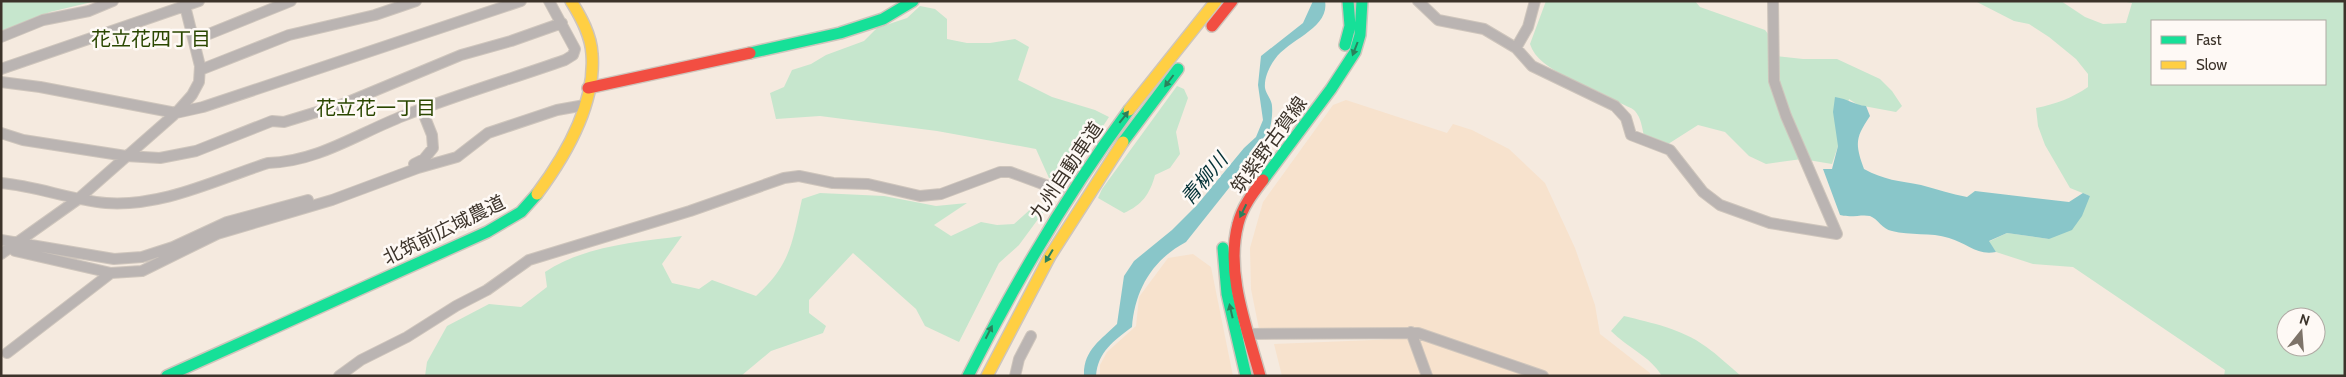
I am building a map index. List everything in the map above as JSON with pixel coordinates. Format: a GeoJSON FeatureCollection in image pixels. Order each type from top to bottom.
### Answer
{"type":"FeatureCollection","features":[{"type":"Feature","properties":{"kind":"main road","name":"北筑前広域農道"},"geometry":{"type":"LineString","coordinates":[[167,376],[376,283],[501,224],[521,211],[536,195],[556,163],[585,105],[592,65],[592,50],[588,32],[571,1]]}},
{"type":"Feature","properties":{"kind":"main road"},"geometry":{"type":"LineString","coordinates":[[588,88],[840,33],[883,19],[912,1]]}},
{"type":"Feature","properties":{"kind":"main road","name":"九州自動車道"},"geometry":{"type":"LineString","coordinates":[[968,376],[1025,265],[1075,185],[1108,137],[1216,1]]}},
{"type":"Feature","properties":{"kind":"main road"},"geometry":{"type":"LineString","coordinates":[[1207,32],[1232,1]]}},
{"type":"Feature","properties":{"kind":"main road","name":"筑紫野古賀線"},"geometry":{"type":"LineString","coordinates":[[1246,376],[1227,294],[1223,255],[1228,220],[1235,204],[1252,178],[1340,58],[1347,42],[1350,26],[1348,1]]}},
{"type":"Feature","properties":{"kind":"main road","name":"筑紫野古賀線"},"geometry":{"type":"LineString","coordinates":[[1260,376],[1234,259],[1237,227],[1242,212],[1350,59],[1360,35],[1362,1]]}},
{"type":"Feature","properties":{"kind":"main road","name":"九州自動車道"},"geometry":{"type":"LineString","coordinates":[[986,376],[1038,274],[1074,214],[1188,56]]}},
{"type":"Feature","properties":{"kind":"street"},"geometry":{"type":"LineString","coordinates":[[1,37],[43,20],[89,11],[113,1]]}},
{"type":"Feature","properties":{"kind":"street"},"geometry":{"type":"LineString","coordinates":[[1,69],[199,1]]}},
{"type":"Feature","properties":{"kind":"street"},"geometry":{"type":"LineString","coordinates":[[194,40],[292,1]]}},
{"type":"Feature","properties":{"kind":"street"},"geometry":{"type":"LineString","coordinates":[[200,70],[289,35],[376,15],[416,1]]}},
{"type":"Feature","properties":{"kind":"street"},"geometry":{"type":"LineString","coordinates":[[1,82],[40,87],[176,113],[203,107],[521,1]]}},
{"type":"Feature","properties":{"kind":"street"},"geometry":{"type":"LineString","coordinates":[[1,183],[20,184],[77,200],[108,204],[162,200],[268,163],[280,164],[330,149],[422,110],[565,60],[573,55],[575,49],[549,1]]}},
{"type":"Feature","properties":{"kind":"street"},"geometry":{"type":"LineString","coordinates":[[1418,1],[1438,20],[1484,29],[1516,48],[1532,66],[1615,106],[1626,118],[1631,135],[1668,149],[1681,161],[1708,197],[1727,209],[1758,219],[1837,234],[1774,81],[1773,1]]}},
{"type":"Feature","properties":{"kind":"street"},"geometry":{"type":"LineString","coordinates":[[1516,48],[1528,27],[1535,1]]}},
{"type":"Feature","properties":{"kind":"street"},"geometry":{"type":"LineString","coordinates":[[1,254],[16,248],[77,200],[176,113],[194,90],[199,82],[200,70],[185,6]]}},
{"type":"Feature","properties":{"kind":"street"},"geometry":{"type":"LineString","coordinates":[[1,133],[23,140],[126,156],[160,158],[196,150],[272,122],[284,122],[343,104],[453,58],[562,23]]}},
{"type":"Feature","properties":{"kind":"street"},"geometry":{"type":"LineString","coordinates":[[16,248],[114,259],[142,257],[186,246],[217,234],[332,200],[418,168],[457,157],[488,133],[512,124],[557,110],[585,105]]}},
{"type":"Feature","properties":{"kind":"street"},"geometry":{"type":"LineString","coordinates":[[1,240],[16,248],[111,273],[142,271],[227,222],[321,197],[425,159],[433,152],[434,145],[422,110]]}},
{"type":"Feature","properties":{"kind":"street"},"geometry":{"type":"LineString","coordinates":[[339,376],[361,360],[406,338],[456,306],[487,290],[529,260],[690,211],[784,178],[799,176],[833,183],[868,184],[920,196],[941,194],[1000,172],[1010,172],[1060,190]]}},
{"type":"Feature","properties":{"kind":"street"},"geometry":{"type":"LineString","coordinates":[[7,353],[111,273]]}},
{"type":"Feature","properties":{"kind":"street"},"geometry":{"type":"LineString","coordinates":[[1236,333],[1411,332],[1543,376]]}},
{"type":"Feature","properties":{"kind":"street"},"geometry":{"type":"LineString","coordinates":[[1411,332],[1428,376]]}},
{"type":"Feature","properties":{"kind":"street"},"geometry":{"type":"LineString","coordinates":[[1015,376],[1019,359],[1031,336]]}},
{"type":"Feature","properties":{"kind":"shaded area"},"geometry":{"type":"Polygon","coordinates":[[[1346,100],[1447,133],[1453,124],[1472,130],[1509,149],[1545,183],[1575,248],[1595,305],[1600,334],[1650,373],[1650,376],[1554,376],[1418,329],[1259,329],[1251,289],[1250,248],[1263,202],[1333,105],[1346,100]]]}},
{"type":"Feature","properties":{"kind":"shaded area"},"geometry":{"type":"Polygon","coordinates":[[[1193,254],[1211,267],[1233,376],[1100,376],[1100,365],[1107,352],[1136,326],[1139,297],[1168,258],[1193,254]]]}},
{"type":"Feature","properties":{"kind":"shaded area"},"geometry":{"type":"Polygon","coordinates":[[[1423,338],[1528,376],[1282,376],[1274,344],[1423,338]]]}},
{"type":"Feature","properties":{"kind":"green space"},"geometry":{"type":"Polygon","coordinates":[[[1,1],[96,1],[50,12],[1,32],[1,1]]]}},
{"type":"Feature","properties":{"kind":"green space"},"geometry":{"type":"Polygon","coordinates":[[[1546,1],[1695,1],[1700,7],[1765,30],[1773,40],[1776,56],[1803,59],[1837,59],[1880,79],[1892,91],[1902,106],[1896,112],[1858,105],[1849,99],[1832,164],[1802,159],[1766,164],[1749,156],[1725,132],[1698,125],[1665,146],[1644,136],[1640,120],[1633,110],[1608,96],[1568,78],[1544,63],[1535,54],[1530,44],[1546,1]]]}},
{"type":"Feature","properties":{"kind":"green space"},"geometry":{"type":"Polygon","coordinates":[[[1975,1],[2061,1],[2085,17],[2103,24],[2126,23],[2132,3],[2121,1],[2345,1],[2345,376],[2224,376],[2225,370],[2073,267],[2033,264],[1996,252],[1988,242],[2007,233],[2049,239],[2090,196],[2070,188],[2045,145],[2038,126],[2036,108],[2064,100],[2088,87],[2088,74],[2076,59],[2049,37],[2029,24],[2014,21],[1975,1]]]}},
{"type":"Feature","properties":{"kind":"green space"},"geometry":{"type":"Polygon","coordinates":[[[920,6],[935,9],[947,19],[947,39],[967,43],[990,43],[1015,39],[1029,47],[1018,80],[1052,97],[1095,110],[1109,117],[1070,176],[1049,178],[1036,149],[937,131],[820,116],[776,119],[770,93],[784,87],[792,70],[811,64],[826,55],[864,41],[877,28],[907,18],[920,6]]]}},
{"type":"Feature","properties":{"kind":"green space"},"geometry":{"type":"Polygon","coordinates":[[[1177,86],[1184,89],[1188,98],[1176,132],[1180,154],[1170,168],[1155,175],[1151,188],[1144,198],[1136,206],[1124,213],[1098,198],[1102,189],[1177,86]]]}},
{"type":"Feature","properties":{"kind":"green space"},"geometry":{"type":"Polygon","coordinates":[[[820,193],[884,196],[936,206],[967,203],[934,225],[951,236],[981,222],[997,225],[1014,224],[1034,206],[1047,207],[1019,245],[999,263],[959,342],[925,326],[916,309],[853,253],[809,300],[809,313],[826,326],[823,333],[771,351],[741,376],[425,376],[427,362],[447,326],[489,304],[521,307],[547,287],[545,272],[560,263],[594,251],[647,240],[682,236],[662,264],[672,283],[699,289],[712,280],[756,296],[777,274],[783,263],[792,241],[802,199],[820,193]]]}},
{"type":"Feature","properties":{"kind":"green space"},"geometry":{"type":"Polygon","coordinates":[[[1624,316],[1666,327],[1687,335],[1710,349],[1741,376],[1662,376],[1645,357],[1611,331],[1624,316]]]}},
{"type":"Feature","properties":{"kind":"water"},"geometry":{"type":"Polygon","coordinates":[[[1313,1],[1325,1],[1325,10],[1321,19],[1307,33],[1281,52],[1267,73],[1265,88],[1272,104],[1272,116],[1264,144],[1186,242],[1174,249],[1147,277],[1137,301],[1132,327],[1108,347],[1097,367],[1096,376],[1084,376],[1086,359],[1090,352],[1117,324],[1124,276],[1134,261],[1172,230],[1197,205],[1244,148],[1256,137],[1263,120],[1258,85],[1261,56],[1303,23],[1313,1]]]}},
{"type":"Feature","properties":{"kind":"water"},"geometry":{"type":"Polygon","coordinates":[[[1835,97],[1866,106],[1870,116],[1861,130],[1858,147],[1864,169],[1871,173],[1892,180],[1921,185],[1967,197],[1975,191],[2069,202],[2083,193],[2090,196],[2082,216],[2072,230],[2049,239],[2007,233],[1989,241],[1996,252],[1989,253],[1978,251],[1942,236],[1892,231],[1870,216],[1840,215],[1823,169],[1832,169],[1838,146],[1833,112],[1835,97]]]}},
{"type":"Feature","properties":{"kind":"traffic: fast"},"geometry":{"type":"LineString","coordinates":[[750,53],[840,33],[883,19],[913,1]]}},
{"type":"Feature","properties":{"kind":"traffic: fast"},"geometry":{"type":"LineString","coordinates":[[1345,45],[1350,26],[1348,1]]}},
{"type":"Feature","properties":{"kind":"traffic: fast"},"geometry":{"type":"LineString","coordinates":[[1263,180],[1331,89],[1355,52],[1360,35],[1362,1]]}},
{"type":"Feature","properties":{"kind":"traffic: fast"},"geometry":{"type":"LineString","coordinates":[[1123,142],[1178,69]]}},
{"type":"Feature","properties":{"kind":"traffic: fast"},"geometry":{"type":"LineString","coordinates":[[968,376],[1004,306],[1042,239],[1084,173],[1129,110]]}},
{"type":"Feature","properties":{"kind":"traffic: fast"},"geometry":{"type":"LineString","coordinates":[[167,376],[487,232],[521,212],[537,194]]}},
{"type":"Feature","properties":{"kind":"traffic: fast"},"geometry":{"type":"LineString","coordinates":[[1223,248],[1227,294],[1246,376]]}},
{"type":"Feature","properties":{"kind":"traffic: slow"},"geometry":{"type":"LineString","coordinates":[[537,194],[558,164],[567,147],[576,128],[589,90],[592,72],[591,47],[584,26],[571,1]]}},
{"type":"Feature","properties":{"kind":"traffic: slow"},"geometry":{"type":"LineString","coordinates":[[1129,110],[1216,1]]}},
{"type":"Feature","properties":{"kind":"traffic: slow"},"geometry":{"type":"LineString","coordinates":[[987,376],[1050,256],[1123,142]]}},
{"type":"Feature","properties":{"kind":"traffic: jam"},"geometry":{"type":"LineString","coordinates":[[1212,26],[1232,1]]}},
{"type":"Feature","properties":{"kind":"traffic: jam"},"geometry":{"type":"LineString","coordinates":[[588,88],[750,53]]}},
{"type":"Feature","properties":{"kind":"traffic: jam"},"geometry":{"type":"LineString","coordinates":[[1260,376],[1240,300],[1234,260],[1235,241],[1240,218],[1263,180]]}},
{"type":"Feature","properties":{"kind":"district","name":"花立花四丁目"},"geometry":{"type":"Point","coordinates":[151,39]}},
{"type":"Feature","properties":{"kind":"district","name":"花立花一丁目"},"geometry":{"type":"Point","coordinates":[376,108]}},
{"type":"Feature","properties":{"kind":"water label","name":"青柳川"},"geometry":{"type":"Point","coordinates":[1204,179]}}]}
